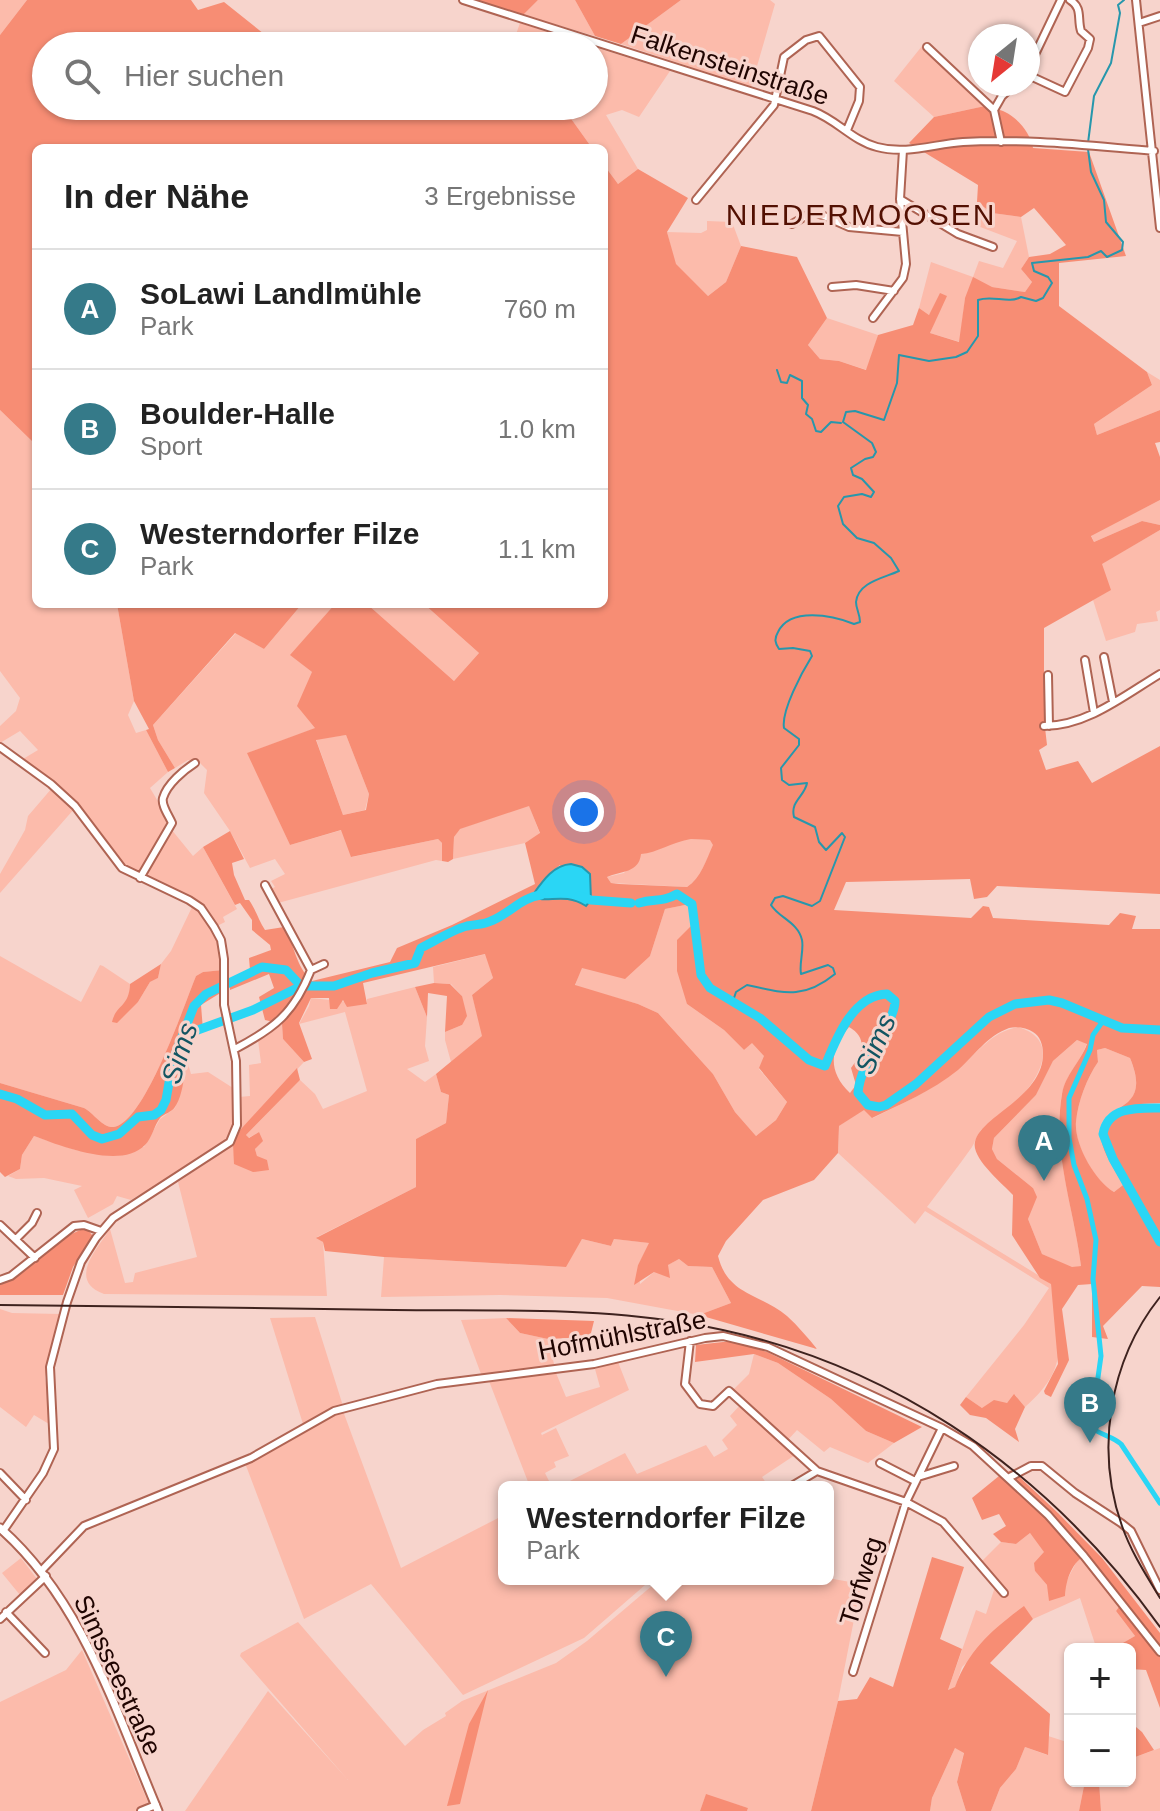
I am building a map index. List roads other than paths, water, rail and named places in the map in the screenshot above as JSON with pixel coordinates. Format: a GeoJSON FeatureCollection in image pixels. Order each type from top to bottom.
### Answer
{"type":"FeatureCollection","features":[{"type":"Feature","properties":{"kind":"main road","name":"Simsseestraße"},"geometry":{"type":"LineString","coordinates":[[1,1529],[44,1573],[88,1648],[157,1808]]}},
{"type":"Feature","properties":{"kind":"street","name":"Falkensteinstraße"},"geometry":{"type":"LineString","coordinates":[[463,0],[563,32]]}},
{"type":"Feature","properties":{"kind":"street"},"geometry":{"type":"LineString","coordinates":[[1040,44],[1061,0]]}},
{"type":"Feature","properties":{"kind":"street"},"geometry":{"type":"LineString","coordinates":[[1040,81],[1065,92],[1088,48],[1090,39],[1081,31],[1077,5],[1070,0]]}},
{"type":"Feature","properties":{"kind":"street"},"geometry":{"type":"LineString","coordinates":[[1136,0],[1160,228]]}},
{"type":"Feature","properties":{"kind":"street"},"geometry":{"type":"LineString","coordinates":[[1139,23],[1160,16]]}},
{"type":"Feature","properties":{"kind":"street"},"geometry":{"type":"LineString","coordinates":[[696,200],[776,100],[784,57],[806,40],[819,36],[860,87],[859,101],[847,130]]}},
{"type":"Feature","properties":{"kind":"street","name":"Falkensteinstraße"},"geometry":{"type":"LineString","coordinates":[[608,46],[823,115],[874,147],[903,150],[961,142],[1001,142],[1154,151]]}},
{"type":"Feature","properties":{"kind":"street"},"geometry":{"type":"LineString","coordinates":[[927,47],[994,110],[1001,142]]}},
{"type":"Feature","properties":{"kind":"street"},"geometry":{"type":"LineString","coordinates":[[994,110],[1002,96]]}},
{"type":"Feature","properties":{"kind":"street"},"geometry":{"type":"LineString","coordinates":[[873,318],[903,278],[906,264],[900,199],[903,150]]}},
{"type":"Feature","properties":{"kind":"street"},"geometry":{"type":"LineString","coordinates":[[900,199],[958,234],[993,247]]}},
{"type":"Feature","properties":{"kind":"street"},"geometry":{"type":"LineString","coordinates":[[792,224],[811,213],[817,213],[849,227],[903,232]]}},
{"type":"Feature","properties":{"kind":"street"},"geometry":{"type":"LineString","coordinates":[[832,287],[856,285],[894,291]]}},
{"type":"Feature","properties":{"kind":"street"},"geometry":{"type":"LineString","coordinates":[[1104,657],[1113,702]]}},
{"type":"Feature","properties":{"kind":"street"},"geometry":{"type":"LineString","coordinates":[[1085,660],[1094,713]]}},
{"type":"Feature","properties":{"kind":"street"},"geometry":{"type":"LineString","coordinates":[[1048,675],[1047,726],[1071,722],[1094,713],[1160,674]]}},
{"type":"Feature","properties":{"kind":"street"},"geometry":{"type":"LineString","coordinates":[[0,747],[64,795],[84,815],[117,863],[201,908],[221,940],[227,1016],[235,1049],[237,1125],[230,1142],[121,1212],[101,1231],[81,1262],[50,1367],[54,1449],[26,1500],[1,1529]]}},
{"type":"Feature","properties":{"kind":"street"},"geometry":{"type":"LineString","coordinates":[[140,878],[172,823],[163,797],[182,771],[195,763]]}},
{"type":"Feature","properties":{"kind":"street"},"geometry":{"type":"LineString","coordinates":[[265,885],[311,970]]}},
{"type":"Feature","properties":{"kind":"street"},"geometry":{"type":"LineString","coordinates":[[235,1049],[282,1019],[311,970],[324,964]]}},
{"type":"Feature","properties":{"kind":"street"},"geometry":{"type":"LineString","coordinates":[[16,1239],[37,1213]]}},
{"type":"Feature","properties":{"kind":"street"},"geometry":{"type":"LineString","coordinates":[[0,1225],[35,1258]]}},
{"type":"Feature","properties":{"kind":"street"},"geometry":{"type":"LineString","coordinates":[[0,1280],[11,1276],[74,1226],[84,1225],[101,1231]]}},
{"type":"Feature","properties":{"kind":"street","name":"Hofmühlstraße"},"geometry":{"type":"LineString","coordinates":[[0,1619],[84,1526],[251,1458],[334,1411],[437,1384],[594,1364],[723,1336],[768,1347],[942,1428],[973,1446],[1048,1515],[1160,1652]]}},
{"type":"Feature","properties":{"kind":"street"},"geometry":{"type":"LineString","coordinates":[[690,1341],[685,1384],[697,1402],[703,1406],[713,1406],[729,1391],[817,1471],[906,1502],[938,1518],[1004,1593]]}},
{"type":"Feature","properties":{"kind":"street","name":"Torfweg"},"geometry":{"type":"LineString","coordinates":[[853,1672],[906,1502],[942,1428]]}},
{"type":"Feature","properties":{"kind":"street"},"geometry":{"type":"LineString","coordinates":[[880,1463],[916,1479],[954,1466]]}},
{"type":"Feature","properties":{"kind":"street"},"geometry":{"type":"LineString","coordinates":[[1008,1478],[1031,1466],[1042,1466],[1075,1493],[1121,1523],[1131,1531],[1160,1590]]}},
{"type":"Feature","properties":{"kind":"street"},"geometry":{"type":"LineString","coordinates":[[800,1481],[817,1471]]}},
{"type":"Feature","properties":{"kind":"street"},"geometry":{"type":"LineString","coordinates":[[0,1473],[26,1500]]}},
{"type":"Feature","properties":{"kind":"street"},"geometry":{"type":"LineString","coordinates":[[6,1612],[45,1653]]}},
{"type":"Feature","properties":{"kind":"street"},"geometry":{"type":"LineString","coordinates":[[141,1811],[157,1808]]}},
{"type":"Feature","properties":{"kind":"water"},"geometry":{"type":"Polygon","coordinates":[[[571,864],[582,867],[590,874],[591,900],[586,906],[570,899],[532,896],[553,871],[571,864]]]}},
{"type":"Feature","properties":{"kind":"waterway"},"geometry":{"type":"LineString","coordinates":[[1088,143],[1094,96],[1111,63],[1120,13],[1118,5],[1124,0]]}},
{"type":"Feature","properties":{"kind":"waterway"},"geometry":{"type":"LineString","coordinates":[[733,1001],[736,992],[747,985],[783,992],[803,991],[835,974],[828,965],[801,974],[800,934],[771,905],[775,898],[783,896],[812,906],[820,901],[845,837],[842,833],[826,850],[819,842],[815,827],[794,817],[794,807],[807,783],[789,785],[782,780],[781,768],[799,745],[799,739],[784,728],[784,721],[793,692],[812,656],[810,651],[779,649],[776,639],[784,624],[802,616],[823,616],[854,624],[860,622],[856,602],[861,590],[899,571],[891,558],[874,543],[857,538],[843,524],[838,506],[844,497],[862,494],[871,497],[874,492],[862,479],[853,475],[851,468],[873,457],[876,452],[872,443],[843,422],[846,412],[855,411],[884,420],[897,383],[899,355],[929,361],[967,352],[978,336],[978,300],[1021,297],[1036,301],[1043,298],[1052,283],[1048,277],[1034,271],[1032,263],[1088,257],[1101,251],[1107,257],[1122,250],[1123,242],[1106,222],[1104,200],[1091,172],[1088,149]]}},
{"type":"Feature","properties":{"kind":"waterway"},"geometry":{"type":"LineString","coordinates":[[777,370],[781,382],[787,383],[790,375],[802,381],[802,398],[808,405],[806,414],[812,419],[816,431],[821,432],[831,422],[841,423]]}},
{"type":"Feature","properties":{"kind":"waterway","name":"Sims"},"geometry":{"type":"LineString","coordinates":[[639,903],[677,894],[692,904],[701,975],[710,988],[760,1018],[809,1060],[825,1066],[847,1020],[865,1002],[887,994],[895,1001],[890,1020],[860,1081],[858,1093],[868,1105],[886,1105],[916,1084],[989,1017],[1015,1004],[1049,1000],[1122,1028],[1160,1030]]}},
{"type":"Feature","properties":{"kind":"waterway","name":"Sims"},"geometry":{"type":"LineString","coordinates":[[0,1094],[17,1099],[45,1115],[72,1114],[92,1135],[102,1139],[119,1134],[138,1117],[154,1115],[161,1110],[166,1100],[173,1060],[194,1006],[206,994],[262,967],[286,970],[301,986],[334,986],[415,963],[421,948],[461,928],[491,921],[528,899],[541,895]]}},
{"type":"Feature","properties":{"kind":"waterway","name":"Sims"},"geometry":{"type":"LineString","coordinates":[[579,896],[631,903]]}},
{"type":"Feature","properties":{"kind":"waterway"},"geometry":{"type":"LineString","coordinates":[[184,1035],[253,1010],[301,986]]}},
{"type":"Feature","properties":{"kind":"waterway","name":"Sims"},"geometry":{"type":"LineString","coordinates":[[1103,1021],[1093,1035],[1090,1050],[1069,1098],[1069,1138],[1074,1165],[1087,1199],[1096,1240],[1093,1279],[1101,1356],[1091,1427],[1121,1444],[1160,1503]]}},
{"type":"Feature","properties":{"kind":"waterway","name":"Sims"},"geometry":{"type":"LineString","coordinates":[[1160,1108],[1117,1113],[1106,1125],[1103,1134],[1113,1159],[1160,1242]]}},
{"type":"Feature","properties":{"kind":"railway"},"geometry":{"type":"LineString","coordinates":[[1160,1297],[1143,1322],[1118,1378],[1109,1437],[1109,1467],[1122,1526],[1134,1554],[1160,1598]]}},
{"type":"Feature","properties":{"kind":"railway"},"geometry":{"type":"LineString","coordinates":[[0,1305],[573,1312],[645,1317],[753,1337],[823,1360],[889,1389],[951,1425],[1010,1467],[1064,1515],[1114,1569],[1160,1627]]}},
{"type":"Feature","properties":{"kind":"place","name":"SoLawi Landlmühle"},"geometry":{"type":"Point","coordinates":[1044,1181]}},
{"type":"Feature","properties":{"kind":"place","name":"Boulder-Halle"},"geometry":{"type":"Point","coordinates":[1090,1443]}},
{"type":"Feature","properties":{"kind":"place","name":"Westerndorfer Filze"},"geometry":{"type":"Point","coordinates":[666,1677]}},
{"type":"Feature","properties":{"kind":"district","name":"NIEDERMOOSEN"},"geometry":{"type":"Point","coordinates":[861,215]}}]}
